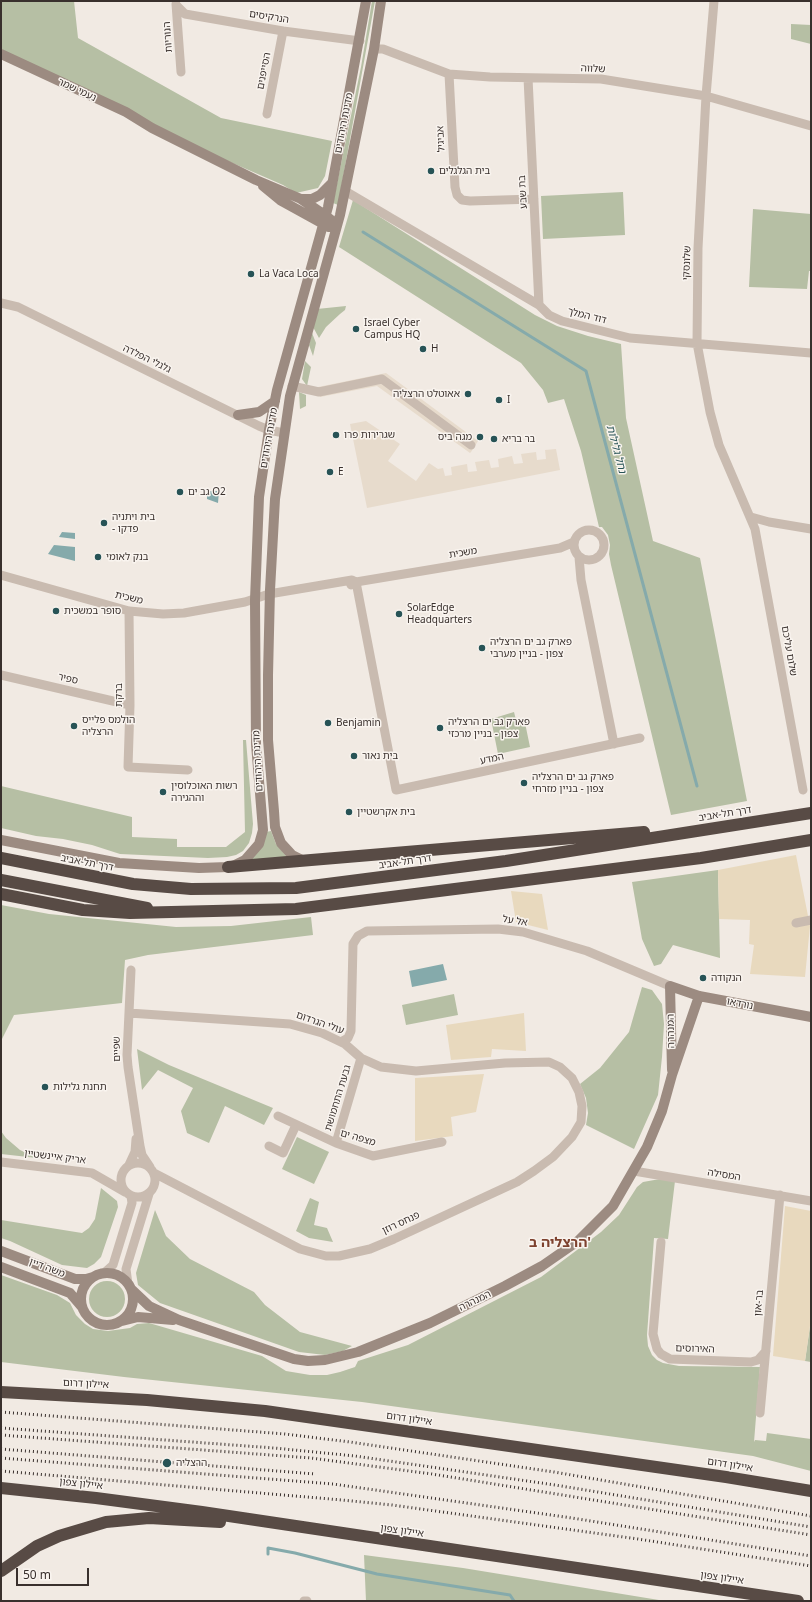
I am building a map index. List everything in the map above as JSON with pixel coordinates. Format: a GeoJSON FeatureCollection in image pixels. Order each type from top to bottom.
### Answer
{"type":"FeatureCollection","features":[{"type":"Feature","properties":{"kind":"highway","name":"דרך תל-אביב"},"geometry":{"type":"LineString","coordinates":[[1,858],[133,884],[191,889],[296,888],[506,861],[811,813]]}},
{"type":"Feature","properties":{"kind":"highway"},"geometry":{"type":"LineString","coordinates":[[228,867],[753,822]]}},
{"type":"Feature","properties":{"kind":"highway"},"geometry":{"type":"LineString","coordinates":[[1,894],[83,910],[130,914],[296,909],[701,858],[811,840]]}},
{"type":"Feature","properties":{"kind":"highway"},"geometry":{"type":"LineString","coordinates":[[1,880],[124,904],[177,912]]}},
{"type":"Feature","properties":{"kind":"highway","name":"איילון דרום"},"geometry":{"type":"LineString","coordinates":[[1,1392],[146,1400],[265,1411],[726,1476],[811,1491]]}},
{"type":"Feature","properties":{"kind":"highway","name":"איילון צפון"},"geometry":{"type":"LineString","coordinates":[[1,1488],[96,1498],[798,1601]]}},
{"type":"Feature","properties":{"kind":"highway"},"geometry":{"type":"LineString","coordinates":[[1,1570],[37,1546],[59,1536],[106,1522],[149,1518],[282,1525]]}},
{"type":"Feature","properties":{"kind":"street","name":"מדינת היהודים"},"geometry":{"type":"LineString","coordinates":[[228,867],[242,862],[254,851],[259,844],[263,830],[256,744],[255,600],[259,497],[275,401],[301,301],[325,220],[360,42],[366,1]]}},
{"type":"Feature","properties":{"kind":"street","name":"מדינת היהודים"},"geometry":{"type":"LineString","coordinates":[[304,861],[297,859],[287,851],[281,843],[275,827],[268,740],[269,597],[275,499],[292,386],[336,229],[345,191],[374,49],[381,1]]}},
{"type":"Feature","properties":{"kind":"street","name":"שלונסקי"},"geometry":{"type":"LineString","coordinates":[[714,1],[706,96],[698,248],[697,343],[710,412],[719,445],[751,517]]}},
{"type":"Feature","properties":{"kind":"street","name":"הנרקיסים"},"geometry":{"type":"LineString","coordinates":[[176,4],[185,14],[283,31],[360,42]]}},
{"type":"Feature","properties":{"kind":"street","name":"הנוריות"},"geometry":{"type":"LineString","coordinates":[[176,4],[182,72]]}},
{"type":"Feature","properties":{"kind":"street","name":"הסייפנים"},"geometry":{"type":"LineString","coordinates":[[268,114],[283,31]]}},
{"type":"Feature","properties":{"kind":"street","name":"שלווה"},"geometry":{"type":"LineString","coordinates":[[374,49],[383,49],[449,74],[528,78],[600,79],[706,96],[811,126]]}},
{"type":"Feature","properties":{"kind":"street","name":"נעמי שמר"},"geometry":{"type":"LineString","coordinates":[[1,54],[126,112],[152,128]]}},
{"type":"Feature","properties":{"kind":"street","name":"נעמי שמר"},"geometry":{"type":"LineString","coordinates":[[1,60],[152,128],[256,180],[301,199],[336,229]]}},
{"type":"Feature","properties":{"kind":"street","name":"אביגיל"},"geometry":{"type":"LineString","coordinates":[[449,74],[455,187],[457,195],[462,200],[470,201],[534,199]]}},
{"type":"Feature","properties":{"kind":"street","name":"בת שבע"},"geometry":{"type":"LineString","coordinates":[[528,78],[539,305]]}},
{"type":"Feature","properties":{"kind":"street","name":"נעמי שמר"},"geometry":{"type":"LineString","coordinates":[[256,180],[280,200],[308,216],[325,220]]}},
{"type":"Feature","properties":{"kind":"street"},"geometry":{"type":"LineString","coordinates":[[301,199],[312,199],[320,195],[333,181]]}},
{"type":"Feature","properties":{"kind":"street","name":"דוד המלך"},"geometry":{"type":"LineString","coordinates":[[345,191],[539,305],[549,315],[562,322],[630,338],[811,353]]}},
{"type":"Feature","properties":{"kind":"street"},"geometry":{"type":"LineString","coordinates":[[308,216],[315,225],[320,238]]}},
{"type":"Feature","properties":{"kind":"street","name":"גלגלי הפלדה"},"geometry":{"type":"LineString","coordinates":[[1,303],[18,307],[269,430],[284,433]]}},
{"type":"Feature","properties":{"kind":"street"},"geometry":{"type":"LineString","coordinates":[[292,386],[319,392],[382,379],[471,444]]}},
{"type":"Feature","properties":{"kind":"street"},"geometry":{"type":"LineString","coordinates":[[238,415],[259,412],[275,401]]}},
{"type":"Feature","properties":{"kind":"street"},"geometry":{"type":"LineString","coordinates":[[751,517],[769,522],[811,529]]}},
{"type":"Feature","properties":{"kind":"street","name":"שלום עליכם"},"geometry":{"type":"LineString","coordinates":[[751,517],[803,790]]}},
{"type":"Feature","properties":{"kind":"street"},"geometry":{"type":"LineString","coordinates":[[579,557],[589,560],[599,557],[602,552],[604,540],[596,531],[586,530],[578,533],[574,542],[574,550],[579,557],[581,580],[614,744]]}},
{"type":"Feature","properties":{"kind":"street","name":"משכית"},"geometry":{"type":"LineString","coordinates":[[1,575],[129,611],[162,614],[184,613],[352,580],[356,582],[560,548],[574,542]]}},
{"type":"Feature","properties":{"kind":"street","name":"המדע"},"geometry":{"type":"LineString","coordinates":[[356,582],[396,790],[640,738]]}},
{"type":"Feature","properties":{"kind":"street","name":"ברקת"},"geometry":{"type":"LineString","coordinates":[[129,611],[130,705],[128,767],[188,770]]}},
{"type":"Feature","properties":{"kind":"street","name":"ספיר"},"geometry":{"type":"LineString","coordinates":[[1,675],[130,705]]}},
{"type":"Feature","properties":{"kind":"street","name":"דרך תל-אביב"},"geometry":{"type":"LineString","coordinates":[[1,840],[119,864],[199,868],[228,867]]}},
{"type":"Feature","properties":{"kind":"street"},"geometry":{"type":"LineString","coordinates":[[796,923],[811,920]]}},
{"type":"Feature","properties":{"kind":"street","name":"אל על"},"geometry":{"type":"LineString","coordinates":[[341,1042],[348,1038],[351,1031],[353,944],[358,936],[367,931],[498,929],[524,932],[587,951],[670,986]]}},
{"type":"Feature","properties":{"kind":"street","name":"שפיים"},"geometry":{"type":"LineString","coordinates":[[131,970],[127,1055],[136,1128],[142,1155],[152,1170]]}},
{"type":"Feature","properties":{"kind":"street","name":"נורדאו"},"geometry":{"type":"LineString","coordinates":[[670,986],[699,996],[811,1017]]}},
{"type":"Feature","properties":{"kind":"street","name":"המנהרה"},"geometry":{"type":"LineString","coordinates":[[670,986],[672,1075]]}},
{"type":"Feature","properties":{"kind":"street","name":"המנהרה"},"geometry":{"type":"LineString","coordinates":[[130,1287],[149,1306],[179,1320],[294,1359],[308,1361],[324,1360],[358,1352],[430,1323],[489,1295],[542,1266],[578,1241],[613,1206],[647,1147],[662,1111],[672,1075],[699,996]]}},
{"type":"Feature","properties":{"kind":"street","name":"עולי הגרדום"},"geometry":{"type":"LineString","coordinates":[[129,1013],[290,1024],[322,1033],[341,1042],[361,1058],[381,1067],[416,1071],[505,1063],[549,1062],[560,1067],[572,1078],[579,1092]]}},
{"type":"Feature","properties":{"kind":"street","name":"גבעת התחמושת"},"geometry":{"type":"LineString","coordinates":[[336,1143],[361,1058]]}},
{"type":"Feature","properties":{"kind":"street","name":"פנחס רוזן"},"geometry":{"type":"LineString","coordinates":[[152,1170],[163,1179],[300,1249],[326,1256],[356,1253],[394,1239],[516,1182],[534,1171],[553,1157],[572,1137],[581,1122],[582,1106],[579,1092]]}},
{"type":"Feature","properties":{"kind":"street","name":"מצפה ים"},"geometry":{"type":"LineString","coordinates":[[278,1116],[336,1143],[373,1156],[442,1142]]}},
{"type":"Feature","properties":{"kind":"street"},"geometry":{"type":"LineString","coordinates":[[270,1146],[283,1153],[296,1125]]}},
{"type":"Feature","properties":{"kind":"street","name":"שפיים"},"geometry":{"type":"LineString","coordinates":[[104,1273],[113,1265],[132,1203],[122,1186],[121,1178],[123,1171],[129,1165],[134,1152],[136,1128]]}},
{"type":"Feature","properties":{"kind":"street","name":"אריק איינשטיין"},"geometry":{"type":"LineString","coordinates":[[1,1162],[92,1173],[128,1194]]}},
{"type":"Feature","properties":{"kind":"street"},"geometry":{"type":"LineString","coordinates":[[129,1165],[140,1163],[152,1170],[156,1182],[151,1191],[126,1269],[132,1295],[132,1306],[126,1316],[117,1323],[104,1324],[91,1319],[83,1308],[82,1294],[84,1287],[93,1277],[104,1273],[115,1274],[120,1276],[130,1287]]}},
{"type":"Feature","properties":{"kind":"street","name":"המסילה"},"geometry":{"type":"LineString","coordinates":[[634,1171],[811,1200]]}},
{"type":"Feature","properties":{"kind":"street","name":"פנחס רוזן"},"geometry":{"type":"LineString","coordinates":[[151,1191],[160,1186],[184,1189]]}},
{"type":"Feature","properties":{"kind":"street"},"geometry":{"type":"LineString","coordinates":[[128,1194],[139,1198],[151,1191]]}},
{"type":"Feature","properties":{"kind":"street","name":"בר-און"},"geometry":{"type":"LineString","coordinates":[[760,1413],[780,1195]]}},
{"type":"Feature","properties":{"kind":"street","name":"האירוסים"},"geometry":{"type":"LineString","coordinates":[[661,1242],[654,1334],[657,1349],[661,1354],[670,1359],[751,1362],[758,1360],[766,1351]]}},
{"type":"Feature","properties":{"kind":"street","name":"משה דיין"},"geometry":{"type":"LineString","coordinates":[[1,1251],[75,1279],[86,1280],[93,1277]]}},
{"type":"Feature","properties":{"kind":"street","name":"משה דיין"},"geometry":{"type":"LineString","coordinates":[[1,1267],[70,1293],[83,1308]]}},
{"type":"Feature","properties":{"kind":"street","name":"המנהרה"},"geometry":{"type":"LineString","coordinates":[[117,1323],[134,1317],[179,1320]]}},
{"type":"Feature","properties":{"kind":"green space"},"geometry":{"type":"Polygon","coordinates":[[[1,1],[74,1],[78,38],[221,118],[332,141],[325,176],[318,188],[296,193],[283,185],[152,128],[1,53],[1,1]]]}},
{"type":"Feature","properties":{"kind":"green space"},"geometry":{"type":"Polygon","coordinates":[[[372,1],[375,1],[338,205],[333,203],[361,67],[372,1]]]}},
{"type":"Feature","properties":{"kind":"green space"},"geometry":{"type":"Polygon","coordinates":[[[791,24],[811,25],[811,44],[791,39],[791,24]]]}},
{"type":"Feature","properties":{"kind":"green space"},"geometry":{"type":"Polygon","coordinates":[[[623,192],[625,235],[543,239],[541,196],[623,192]]]}},
{"type":"Feature","properties":{"kind":"green space"},"geometry":{"type":"Polygon","coordinates":[[[353,200],[535,315],[557,326],[588,336],[621,344],[626,418],[653,541],[700,558],[747,801],[671,815],[611,565],[608,535],[602,527],[599,527],[581,451],[564,399],[548,403],[543,390],[521,363],[339,247],[353,200]]]}},
{"type":"Feature","properties":{"kind":"green space"},"geometry":{"type":"Polygon","coordinates":[[[753,209],[811,214],[811,271],[809,271],[807,289],[749,287],[753,209]]]}},
{"type":"Feature","properties":{"kind":"green space"},"geometry":{"type":"Polygon","coordinates":[[[346,306],[345,310],[326,327],[319,338],[313,327],[317,309],[346,306]]]}},
{"type":"Feature","properties":{"kind":"green space"},"geometry":{"type":"Polygon","coordinates":[[[312,333],[316,343],[313,356],[309,345],[312,333]]]}},
{"type":"Feature","properties":{"kind":"green space"},"geometry":{"type":"Polygon","coordinates":[[[305,361],[311,367],[307,386],[302,379],[305,361]]]}},
{"type":"Feature","properties":{"kind":"green space"},"geometry":{"type":"Polygon","coordinates":[[[299,392],[306,395],[306,406],[300,409],[299,392]]]}},
{"type":"Feature","properties":{"kind":"green space"},"geometry":{"type":"Polygon","coordinates":[[[514,712],[516,720],[524,718],[530,747],[498,754],[491,719],[514,712]]]}},
{"type":"Feature","properties":{"kind":"green space"},"geometry":{"type":"Polygon","coordinates":[[[243,740],[246,740],[253,824],[249,843],[243,851],[236,855],[208,858],[120,854],[92,845],[63,839],[36,836],[1,828],[1,786],[132,817],[132,837],[177,839],[177,847],[226,847],[245,832],[243,740]]]}},
{"type":"Feature","properties":{"kind":"green space"},"geometry":{"type":"Polygon","coordinates":[[[271,831],[276,844],[287,857],[246,862],[266,832],[271,831]]]}},
{"type":"Feature","properties":{"kind":"green space"},"geometry":{"type":"Polygon","coordinates":[[[718,870],[720,958],[673,945],[661,964],[654,966],[642,939],[632,882],[718,870]]]}},
{"type":"Feature","properties":{"kind":"green space"},"geometry":{"type":"Polygon","coordinates":[[[1,905],[49,914],[176,927],[231,926],[311,917],[313,935],[148,955],[125,960],[122,1003],[14,1015],[1,1041],[1,905]]]}},
{"type":"Feature","properties":{"kind":"green space"},"geometry":{"type":"Polygon","coordinates":[[[642,987],[652,990],[662,1004],[664,1024],[658,1095],[634,1149],[586,1125],[588,1113],[586,1098],[580,1084],[600,1068],[629,1032],[642,987]]]}},
{"type":"Feature","properties":{"kind":"green space"},"geometry":{"type":"Polygon","coordinates":[[[454,994],[458,1015],[406,1025],[402,1005],[454,994]]]}},
{"type":"Feature","properties":{"kind":"green space"},"geometry":{"type":"Polygon","coordinates":[[[137,1049],[169,1065],[273,1108],[264,1125],[225,1106],[209,1143],[187,1133],[181,1111],[193,1088],[158,1070],[142,1090],[137,1049]]]}},
{"type":"Feature","properties":{"kind":"green space"},"geometry":{"type":"Polygon","coordinates":[[[1,1131],[6,1138],[20,1150],[37,1158],[1,1154],[1,1131]]]}},
{"type":"Feature","properties":{"kind":"green space"},"geometry":{"type":"Polygon","coordinates":[[[297,1137],[329,1152],[314,1184],[282,1169],[297,1137]]]}},
{"type":"Feature","properties":{"kind":"green space"},"geometry":{"type":"Polygon","coordinates":[[[660,1179],[675,1181],[668,1239],[654,1238],[647,1335],[648,1346],[652,1355],[663,1363],[679,1366],[760,1367],[754,1442],[755,1440],[766,1441],[767,1433],[811,1439],[811,1471],[753,1456],[362,1402],[124,1377],[1,1362],[1,1275],[57,1295],[70,1303],[76,1315],[85,1324],[93,1329],[108,1331],[130,1328],[137,1324],[149,1323],[262,1356],[286,1371],[310,1375],[327,1375],[340,1372],[355,1367],[358,1361],[408,1345],[541,1277],[601,1232],[619,1215],[637,1187],[643,1182],[660,1179]]]}},
{"type":"Feature","properties":{"kind":"green space"},"geometry":{"type":"Polygon","coordinates":[[[101,1188],[117,1201],[118,1207],[101,1257],[87,1268],[62,1265],[1,1238],[1,1220],[82,1233],[89,1228],[95,1219],[101,1188]]]}},
{"type":"Feature","properties":{"kind":"green space"},"geometry":{"type":"Polygon","coordinates":[[[310,1198],[319,1202],[314,1225],[327,1228],[333,1242],[309,1238],[296,1231],[310,1198]]]}},
{"type":"Feature","properties":{"kind":"green space"},"geometry":{"type":"Polygon","coordinates":[[[155,1210],[166,1236],[190,1259],[254,1292],[265,1305],[300,1332],[352,1346],[343,1351],[325,1355],[299,1352],[160,1303],[138,1285],[136,1273],[155,1210]]]}},
{"type":"Feature","properties":{"kind":"green space"},"geometry":{"type":"Polygon","coordinates":[[[107,1281],[120,1286],[125,1299],[120,1312],[107,1317],[94,1312],[89,1299],[94,1286],[107,1281]]]}},
{"type":"Feature","properties":{"kind":"green space"},"geometry":{"type":"Polygon","coordinates":[[[811,1319],[811,1362],[805,1361],[811,1319]]]}},
{"type":"Feature","properties":{"kind":"green space"},"geometry":{"type":"Polygon","coordinates":[[[364,1555],[463,1568],[665,1601],[366,1601],[364,1555]]]}},
{"type":"Feature","properties":{"kind":"sand"},"geometry":{"type":"Polygon","coordinates":[[[796,855],[810,926],[805,977],[750,974],[754,945],[749,944],[750,920],[719,919],[718,870],[796,855]]]}},
{"type":"Feature","properties":{"kind":"sand"},"geometry":{"type":"Polygon","coordinates":[[[511,891],[542,894],[548,930],[516,922],[511,891]]]}},
{"type":"Feature","properties":{"kind":"sand"},"geometry":{"type":"Polygon","coordinates":[[[524,1013],[526,1051],[492,1049],[491,1057],[451,1060],[446,1025],[524,1013]]]}},
{"type":"Feature","properties":{"kind":"sand"},"geometry":{"type":"Polygon","coordinates":[[[484,1074],[476,1112],[451,1117],[453,1136],[415,1141],[415,1078],[484,1074]]]}},
{"type":"Feature","properties":{"kind":"sand"},"geometry":{"type":"Polygon","coordinates":[[[785,1206],[811,1211],[811,1319],[805,1361],[773,1356],[785,1206]]]}},
{"type":"Feature","properties":{"kind":"shaded area"},"geometry":{"type":"Polygon","coordinates":[[[386,373],[478,441],[471,452],[470,453],[377,386],[320,397],[318,387],[386,373]]]}},
{"type":"Feature","properties":{"kind":"shaded area"},"geometry":{"type":"Polygon","coordinates":[[[366,421],[400,444],[388,461],[416,481],[429,463],[438,469],[443,468],[445,476],[452,475],[451,467],[467,464],[468,472],[477,471],[475,462],[489,460],[491,468],[499,467],[498,459],[512,456],[514,464],[523,463],[521,454],[536,452],[537,460],[546,459],[545,450],[556,449],[560,470],[367,508],[350,424],[366,421]]]}},
{"type":"Feature","properties":{"kind":"water"},"geometry":{"type":"Polygon","coordinates":[[[207,491],[219,491],[218,503],[207,499],[207,491]]]}},
{"type":"Feature","properties":{"kind":"water"},"geometry":{"type":"Polygon","coordinates":[[[62,532],[75,533],[75,539],[59,537],[62,532]]]}},
{"type":"Feature","properties":{"kind":"water"},"geometry":{"type":"Polygon","coordinates":[[[54,545],[75,547],[75,561],[48,554],[54,545]]]}},
{"type":"Feature","properties":{"kind":"water"},"geometry":{"type":"Polygon","coordinates":[[[443,964],[447,980],[412,987],[409,971],[443,964]]]}},
{"type":"Feature","properties":{"kind":"waterway","name":"נחל גלילות"},"geometry":{"type":"LineString","coordinates":[[363,232],[586,371],[697,786]]}},
{"type":"Feature","properties":{"kind":"waterway"},"geometry":{"type":"LineString","coordinates":[[268,1554],[268,1548],[295,1553],[377,1574],[510,1595],[514,1601]]}},
{"type":"Feature","properties":{"kind":"railway"},"geometry":{"type":"LineString","coordinates":[[1,1412],[285,1434],[350,1442],[554,1472],[811,1516]]}},
{"type":"Feature","properties":{"kind":"railway"},"geometry":{"type":"LineString","coordinates":[[1,1428],[274,1448],[355,1456],[555,1485],[811,1527]]}},
{"type":"Feature","properties":{"kind":"railway"},"geometry":{"type":"LineString","coordinates":[[1,1435],[311,1458],[432,1474],[811,1535]]}},
{"type":"Feature","properties":{"kind":"railway"},"geometry":{"type":"LineString","coordinates":[[1,1449],[315,1474]]}},
{"type":"Feature","properties":{"kind":"railway"},"geometry":{"type":"LineString","coordinates":[[1,1458],[333,1484],[572,1518],[811,1556]]}},
{"type":"Feature","properties":{"kind":"railway"},"geometry":{"type":"LineString","coordinates":[[1,1471],[392,1505],[638,1539],[811,1566]]}},
{"type":"Feature","properties":{"kind":"place","name":"בית הגלגלים"},"geometry":{"type":"Point","coordinates":[431,171]}},
{"type":"Feature","properties":{"kind":"place","name":"La Vaca Loca"},"geometry":{"type":"Point","coordinates":[251,274]}},
{"type":"Feature","properties":{"kind":"place","name":"Israel Cyber Campus HQ"},"geometry":{"type":"Point","coordinates":[356,329]}},
{"type":"Feature","properties":{"kind":"place","name":"H"},"geometry":{"type":"Point","coordinates":[423,349]}},
{"type":"Feature","properties":{"kind":"place","name":"אאוטלט הרצליה"},"geometry":{"type":"Point","coordinates":[468,394]}},
{"type":"Feature","properties":{"kind":"place","name":"I"},"geometry":{"type":"Point","coordinates":[499,400]}},
{"type":"Feature","properties":{"kind":"place","name":"שגרירות פרו"},"geometry":{"type":"Point","coordinates":[336,435]}},
{"type":"Feature","properties":{"kind":"place","name":"מגה ביס"},"geometry":{"type":"Point","coordinates":[480,437]}},
{"type":"Feature","properties":{"kind":"place","name":"בר בריא"},"geometry":{"type":"Point","coordinates":[494,439]}},
{"type":"Feature","properties":{"kind":"place","name":"E"},"geometry":{"type":"Point","coordinates":[330,472]}},
{"type":"Feature","properties":{"kind":"place","name":"גב ים O2"},"geometry":{"type":"Point","coordinates":[180,492]}},
{"type":"Feature","properties":{"kind":"place","name":"בית ויתניה - פדקו"},"geometry":{"type":"Point","coordinates":[104,523]}},
{"type":"Feature","properties":{"kind":"place","name":"בנק לאומי"},"geometry":{"type":"Point","coordinates":[98,557]}},
{"type":"Feature","properties":{"kind":"place","name":"סופר במשכית"},"geometry":{"type":"Point","coordinates":[56,611]}},
{"type":"Feature","properties":{"kind":"place","name":"SolarEdge Headquarters"},"geometry":{"type":"Point","coordinates":[399,614]}},
{"type":"Feature","properties":{"kind":"place","name":"פארק גב ים הרצליה צפון - בניין מערבי"},"geometry":{"type":"Point","coordinates":[482,648]}},
{"type":"Feature","properties":{"kind":"place","name":"Benjamin"},"geometry":{"type":"Point","coordinates":[328,723]}},
{"type":"Feature","properties":{"kind":"place","name":"הולמס פלייס הרצליה"},"geometry":{"type":"Point","coordinates":[74,726]}},
{"type":"Feature","properties":{"kind":"place","name":"פארק גב ים הרצליה צפון - בניין מרכזי"},"geometry":{"type":"Point","coordinates":[440,728]}},
{"type":"Feature","properties":{"kind":"place","name":"בית נאור"},"geometry":{"type":"Point","coordinates":[354,756]}},
{"type":"Feature","properties":{"kind":"place","name":"פארק גב ים הרצליה צפון - בניין מזרחי"},"geometry":{"type":"Point","coordinates":[524,783]}},
{"type":"Feature","properties":{"kind":"place","name":"רשות האוכלוסין וההגירה"},"geometry":{"type":"Point","coordinates":[163,792]}},
{"type":"Feature","properties":{"kind":"place","name":"בית אקרשטיין"},"geometry":{"type":"Point","coordinates":[349,812]}},
{"type":"Feature","properties":{"kind":"place","name":"הנקודה"},"geometry":{"type":"Point","coordinates":[703,978]}},
{"type":"Feature","properties":{"kind":"place","name":"תחנת גלילות"},"geometry":{"type":"Point","coordinates":[45,1087]}},
{"type":"Feature","properties":{"kind":"place","name":"הרצליה"},"geometry":{"type":"Point","coordinates":[167,1463]}},
{"type":"Feature","properties":{"kind":"district","name":"הרצליה ב'"},"geometry":{"type":"Point","coordinates":[560,1243]}}]}
